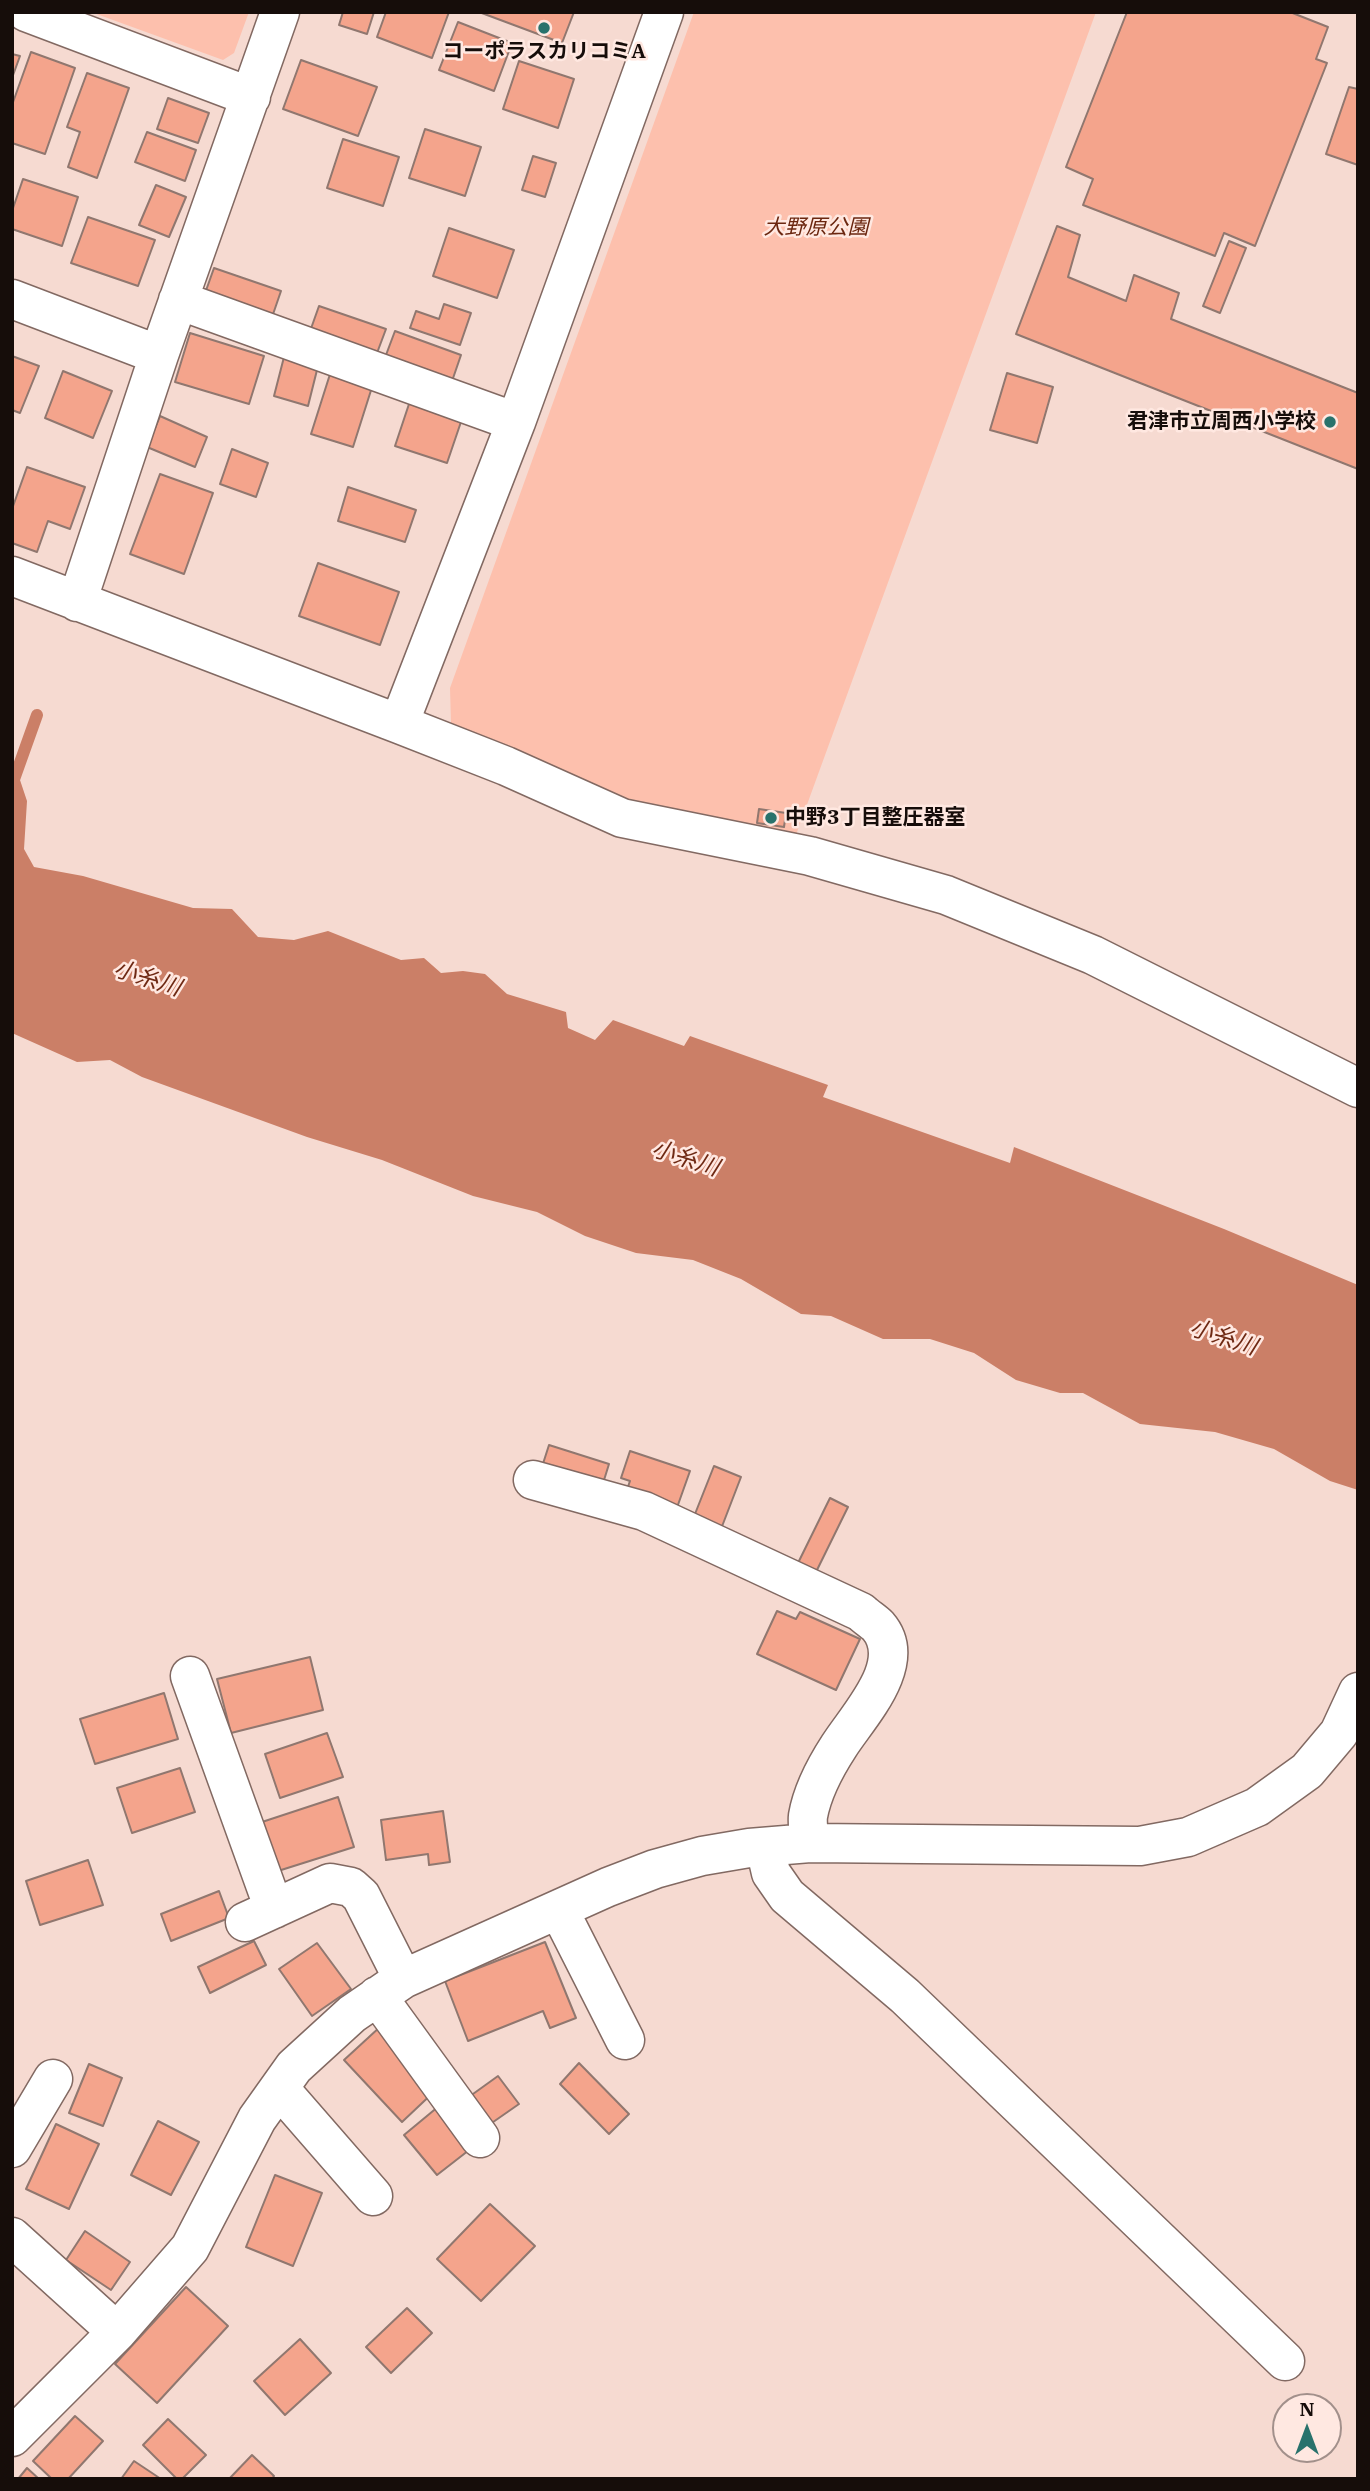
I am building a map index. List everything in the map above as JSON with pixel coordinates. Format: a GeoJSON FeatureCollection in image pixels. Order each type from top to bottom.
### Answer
{"type":"FeatureCollection","features":[{"type":"Feature","properties":{"kind":"street"},"geometry":{"type":"LineString","coordinates":[[26,12],[251,97]]}},
{"type":"Feature","properties":{"kind":"street"},"geometry":{"type":"LineString","coordinates":[[77,602],[159,355],[280,12]]}},
{"type":"Feature","properties":{"kind":"street"},"geometry":{"type":"LineString","coordinates":[[399,724],[516,422],[664,12]]}},
{"type":"Feature","properties":{"kind":"street"},"geometry":{"type":"LineString","coordinates":[[12,299],[159,355]]}},
{"type":"Feature","properties":{"kind":"street"},"geometry":{"type":"LineString","coordinates":[[178,300],[516,422]]}},
{"type":"Feature","properties":{"kind":"street"},"geometry":{"type":"LineString","coordinates":[[12,576],[506,766],[622,818],[810,856],[946,895],[1093,955],[1358,1088]]}},
{"type":"Feature","properties":{"kind":"street"},"geometry":{"type":"LineString","coordinates":[[533,1480],[645,1511],[861,1612],[879,1627],[887,1646],[887,1665],[881,1686],[837,1748],[817,1791],[807,1818],[810,1843]]}},
{"type":"Feature","properties":{"kind":"street"},"geometry":{"type":"LineString","coordinates":[[190,1676],[260,1915],[330,1883],[351,1887],[361,1896],[390,1988],[480,2138]]}},
{"type":"Feature","properties":{"kind":"street"},"geometry":{"type":"LineString","coordinates":[[12,2437],[117,2332],[190,2248],[257,2119],[294,2067],[352,2014],[390,1988],[608,1887],[655,1869],[702,1856],[810,1843],[1140,1846],[1188,1837],[1256,1807],[1307,1771],[1339,1732],[1358,1692]]}},
{"type":"Feature","properties":{"kind":"street"},"geometry":{"type":"LineString","coordinates":[[765,1847],[771,1873],[787,1896],[905,1996],[1285,2361]]}},
{"type":"Feature","properties":{"kind":"street"},"geometry":{"type":"LineString","coordinates":[[559,1910],[625,2040]]}},
{"type":"Feature","properties":{"kind":"street"},"geometry":{"type":"LineString","coordinates":[[12,2148],[53,2079]]}},
{"type":"Feature","properties":{"kind":"street"},"geometry":{"type":"LineString","coordinates":[[279,2088],[373,2196]]}},
{"type":"Feature","properties":{"kind":"street"},"geometry":{"type":"LineString","coordinates":[[12,2237],[117,2332]]}},
{"type":"Feature","properties":{"kind":"green space"},"geometry":{"type":"Polygon","coordinates":[[[91,12],[249,12],[234,53],[223,60],[91,12]]]}},
{"type":"Feature","properties":{"kind":"green space","name":"大野原公園"},"geometry":{"type":"Polygon","coordinates":[[[694,12],[1096,12],[793,843],[626,802],[451,723],[450,688],[694,12]]]}},
{"type":"Feature","properties":{"kind":"water","name":"小糸川"},"geometry":{"type":"Polygon","coordinates":[[[17,771],[27,801],[24,849],[34,867],[83,876],[193,908],[232,909],[258,937],[294,940],[328,931],[401,960],[424,958],[441,973],[463,971],[485,974],[507,994],[566,1012],[568,1028],[595,1040],[613,1020],[684,1046],[690,1036],[828,1085],[823,1097],[1010,1163],[1014,1147],[1358,1285],[1358,1490],[1330,1481],[1274,1449],[1215,1432],[1140,1424],[1083,1393],[1060,1393],[1016,1380],[974,1353],[930,1339],[883,1339],[831,1316],[801,1314],[741,1279],[693,1260],[636,1253],[585,1236],[537,1212],[473,1196],[382,1160],[307,1137],[142,1077],[110,1060],[77,1062],[12,1033],[12,775],[17,771]]]}},
{"type":"Feature","properties":{"kind":"building"},"geometry":{"type":"Polygon","coordinates":[[[343,12],[374,12],[367,34],[339,25],[343,12]]]}},
{"type":"Feature","properties":{"kind":"building"},"geometry":{"type":"Polygon","coordinates":[[[386,12],[449,12],[432,58],[377,37],[386,12]]]}},
{"type":"Feature","properties":{"kind":"building","name":"コーポラスカリコミA"},"geometry":{"type":"Polygon","coordinates":[[[479,12],[574,12],[562,43],[479,12]]]}},
{"type":"Feature","properties":{"kind":"building"},"geometry":{"type":"Polygon","coordinates":[[[1127,12],[1290,12],[1328,27],[1316,59],[1327,63],[1255,246],[1224,233],[1215,256],[1083,205],[1093,179],[1066,167],[1127,12]]]}},
{"type":"Feature","properties":{"kind":"building"},"geometry":{"type":"Polygon","coordinates":[[[458,22],[512,43],[494,91],[439,70],[458,22]]]}},
{"type":"Feature","properties":{"kind":"building"},"geometry":{"type":"Polygon","coordinates":[[[31,52],[75,68],[45,154],[12,143],[12,105],[31,52]]]}},
{"type":"Feature","properties":{"kind":"building"},"geometry":{"type":"Polygon","coordinates":[[[12,54],[20,56],[12,78],[12,54]]]}},
{"type":"Feature","properties":{"kind":"building"},"geometry":{"type":"Polygon","coordinates":[[[301,60],[377,87],[358,136],[283,109],[301,60]]]}},
{"type":"Feature","properties":{"kind":"building"},"geometry":{"type":"Polygon","coordinates":[[[519,61],[574,79],[558,128],[503,109],[519,61]]]}},
{"type":"Feature","properties":{"kind":"building"},"geometry":{"type":"Polygon","coordinates":[[[87,73],[129,88],[97,178],[68,167],[80,132],[67,127],[87,73]]]}},
{"type":"Feature","properties":{"kind":"building"},"geometry":{"type":"Polygon","coordinates":[[[1349,87],[1358,89],[1358,165],[1326,154],[1349,87]]]}},
{"type":"Feature","properties":{"kind":"building"},"geometry":{"type":"Polygon","coordinates":[[[168,98],[209,113],[198,143],[157,129],[168,98]]]}},
{"type":"Feature","properties":{"kind":"building"},"geometry":{"type":"Polygon","coordinates":[[[425,129],[481,147],[465,196],[409,178],[425,129]]]}},
{"type":"Feature","properties":{"kind":"building"},"geometry":{"type":"Polygon","coordinates":[[[147,132],[196,150],[185,181],[135,162],[147,132]]]}},
{"type":"Feature","properties":{"kind":"building"},"geometry":{"type":"Polygon","coordinates":[[[343,139],[399,157],[383,206],[327,188],[343,139]]]}},
{"type":"Feature","properties":{"kind":"building"},"geometry":{"type":"Polygon","coordinates":[[[533,156],[556,163],[545,197],[522,190],[533,156]]]}},
{"type":"Feature","properties":{"kind":"building"},"geometry":{"type":"Polygon","coordinates":[[[23,179],[78,197],[62,246],[12,229],[12,211],[23,179]]]}},
{"type":"Feature","properties":{"kind":"building"},"geometry":{"type":"Polygon","coordinates":[[[156,185],[186,197],[169,237],[139,225],[156,185]]]}},
{"type":"Feature","properties":{"kind":"building"},"geometry":{"type":"Polygon","coordinates":[[[88,217],[155,240],[138,286],[71,263],[88,217]]]}},
{"type":"Feature","properties":{"kind":"building"},"geometry":{"type":"Polygon","coordinates":[[[1057,226],[1080,235],[1068,277],[1126,301],[1134,275],[1179,293],[1171,319],[1358,393],[1358,469],[1016,334],[1057,226]]]}},
{"type":"Feature","properties":{"kind":"building"},"geometry":{"type":"Polygon","coordinates":[[[449,228],[514,250],[497,298],[433,276],[449,228]]]}},
{"type":"Feature","properties":{"kind":"building"},"geometry":{"type":"Polygon","coordinates":[[[1229,241],[1246,248],[1220,313],[1203,306],[1229,241]]]}},
{"type":"Feature","properties":{"kind":"building"},"geometry":{"type":"Polygon","coordinates":[[[214,268],[281,291],[270,323],[203,299],[214,268]]]}},
{"type":"Feature","properties":{"kind":"building"},"geometry":{"type":"Polygon","coordinates":[[[444,304],[471,313],[460,345],[410,328],[416,311],[439,319],[444,304]]]}},
{"type":"Feature","properties":{"kind":"building"},"geometry":{"type":"Polygon","coordinates":[[[319,306],[386,329],[374,361],[308,337],[319,306]]]}},
{"type":"Feature","properties":{"kind":"building"},"geometry":{"type":"Polygon","coordinates":[[[395,331],[461,355],[450,387],[383,363],[395,331]]]}},
{"type":"Feature","properties":{"kind":"building"},"geometry":{"type":"Polygon","coordinates":[[[190,333],[264,356],[249,404],[175,382],[190,333]]]}},
{"type":"Feature","properties":{"kind":"building"},"geometry":{"type":"Polygon","coordinates":[[[12,356],[39,366],[20,413],[12,410],[12,356]]]}},
{"type":"Feature","properties":{"kind":"building"},"geometry":{"type":"Polygon","coordinates":[[[284,357],[318,366],[308,406],[274,396],[284,357]]]}},
{"type":"Feature","properties":{"kind":"building"},"geometry":{"type":"Polygon","coordinates":[[[63,371],[112,391],[93,438],[45,418],[63,371]]]}},
{"type":"Feature","properties":{"kind":"building"},"geometry":{"type":"Polygon","coordinates":[[[331,371],[373,384],[353,447],[311,434],[331,371]]]}},
{"type":"Feature","properties":{"kind":"building"},"geometry":{"type":"Polygon","coordinates":[[[1007,373],[1053,387],[1037,443],[990,430],[1007,373]]]}},
{"type":"Feature","properties":{"kind":"building"},"geometry":{"type":"Polygon","coordinates":[[[411,398],[463,416],[447,463],[395,446],[411,398]]]}},
{"type":"Feature","properties":{"kind":"building"},"geometry":{"type":"Polygon","coordinates":[[[160,416],[207,437],[195,467],[147,447],[160,416]]]}},
{"type":"Feature","properties":{"kind":"building"},"geometry":{"type":"Polygon","coordinates":[[[232,449],[268,463],[256,497],[220,484],[232,449]]]}},
{"type":"Feature","properties":{"kind":"building"},"geometry":{"type":"Polygon","coordinates":[[[27,467],[85,487],[70,529],[48,521],[37,552],[12,543],[12,509],[27,467]]]}},
{"type":"Feature","properties":{"kind":"building"},"geometry":{"type":"Polygon","coordinates":[[[160,474],[213,493],[184,574],[130,554],[160,474]]]}},
{"type":"Feature","properties":{"kind":"building"},"geometry":{"type":"Polygon","coordinates":[[[348,487],[416,510],[405,542],[338,521],[348,487]]]}},
{"type":"Feature","properties":{"kind":"building"},"geometry":{"type":"Polygon","coordinates":[[[318,563],[399,592],[380,645],[299,616],[318,563]]]}},
{"type":"Feature","properties":{"kind":"building","name":"中野3丁目整圧器室"},"geometry":{"type":"Polygon","coordinates":[[[759,809],[786,813],[784,827],[757,823],[759,809]]]}},
{"type":"Feature","properties":{"kind":"building"},"geometry":{"type":"Polygon","coordinates":[[[549,1445],[609,1464],[600,1493],[540,1473],[549,1445]]]}},
{"type":"Feature","properties":{"kind":"building"},"geometry":{"type":"Polygon","coordinates":[[[630,1451],[690,1471],[674,1516],[624,1498],[630,1481],[621,1478],[630,1451]]]}},
{"type":"Feature","properties":{"kind":"building"},"geometry":{"type":"Polygon","coordinates":[[[714,1466],[741,1477],[721,1529],[693,1519],[714,1466]]]}},
{"type":"Feature","properties":{"kind":"building"},"geometry":{"type":"Polygon","coordinates":[[[830,1498],[848,1507],[816,1572],[798,1563],[830,1498]]]}},
{"type":"Feature","properties":{"kind":"building"},"geometry":{"type":"Polygon","coordinates":[[[777,1611],[796,1619],[800,1612],[860,1639],[836,1690],[757,1654],[777,1611]]]}},
{"type":"Feature","properties":{"kind":"building"},"geometry":{"type":"Polygon","coordinates":[[[310,1657],[323,1710],[231,1733],[217,1679],[310,1657]]]}},
{"type":"Feature","properties":{"kind":"building"},"geometry":{"type":"Polygon","coordinates":[[[164,1693],[178,1739],[95,1764],[80,1719],[164,1693]]]}},
{"type":"Feature","properties":{"kind":"building"},"geometry":{"type":"Polygon","coordinates":[[[327,1733],[343,1777],[280,1798],[265,1754],[327,1733]]]}},
{"type":"Feature","properties":{"kind":"building"},"geometry":{"type":"Polygon","coordinates":[[[180,1768],[195,1812],[132,1833],[117,1788],[180,1768]]]}},
{"type":"Feature","properties":{"kind":"building"},"geometry":{"type":"Polygon","coordinates":[[[338,1797],[354,1847],[278,1871],[262,1822],[338,1797]]]}},
{"type":"Feature","properties":{"kind":"building"},"geometry":{"type":"Polygon","coordinates":[[[443,1811],[450,1862],[429,1865],[428,1854],[386,1860],[381,1820],[443,1811]]]}},
{"type":"Feature","properties":{"kind":"building"},"geometry":{"type":"Polygon","coordinates":[[[88,1860],[103,1905],[40,1925],[26,1881],[88,1860]]]}},
{"type":"Feature","properties":{"kind":"building"},"geometry":{"type":"Polygon","coordinates":[[[219,1891],[229,1918],[171,1941],[161,1914],[219,1891]]]}},
{"type":"Feature","properties":{"kind":"building"},"geometry":{"type":"Polygon","coordinates":[[[254,1941],[266,1965],[210,1993],[198,1967],[254,1941]]]}},
{"type":"Feature","properties":{"kind":"building"},"geometry":{"type":"Polygon","coordinates":[[[545,1942],[576,2018],[550,2028],[543,2011],[468,2041],[445,1981],[545,1942]]]}},
{"type":"Feature","properties":{"kind":"building"},"geometry":{"type":"Polygon","coordinates":[[[317,1943],[351,1989],[312,2016],[279,1969],[317,1943]]]}},
{"type":"Feature","properties":{"kind":"building"},"geometry":{"type":"Polygon","coordinates":[[[381,2026],[438,2088],[402,2122],[344,2060],[381,2026]]]}},
{"type":"Feature","properties":{"kind":"building"},"geometry":{"type":"Polygon","coordinates":[[[579,2063],[629,2114],[609,2134],[560,2084],[579,2063]]]}},
{"type":"Feature","properties":{"kind":"building"},"geometry":{"type":"Polygon","coordinates":[[[89,2064],[122,2078],[103,2126],[69,2113],[89,2064]]]}},
{"type":"Feature","properties":{"kind":"building"},"geometry":{"type":"Polygon","coordinates":[[[498,2076],[519,2104],[486,2127],[466,2099],[498,2076]]]}},
{"type":"Feature","properties":{"kind":"building"},"geometry":{"type":"Polygon","coordinates":[[[439,2106],[473,2147],[437,2175],[404,2135],[439,2106]]]}},
{"type":"Feature","properties":{"kind":"building"},"geometry":{"type":"Polygon","coordinates":[[[158,2121],[199,2142],[171,2195],[131,2175],[158,2121]]]}},
{"type":"Feature","properties":{"kind":"building"},"geometry":{"type":"Polygon","coordinates":[[[56,2124],[99,2144],[69,2209],[26,2189],[56,2124]]]}},
{"type":"Feature","properties":{"kind":"building"},"geometry":{"type":"Polygon","coordinates":[[[275,2175],[322,2193],[293,2266],[246,2247],[275,2175]]]}},
{"type":"Feature","properties":{"kind":"building"},"geometry":{"type":"Polygon","coordinates":[[[490,2204],[535,2246],[481,2301],[437,2259],[490,2204]]]}},
{"type":"Feature","properties":{"kind":"building"},"geometry":{"type":"Polygon","coordinates":[[[85,2231],[130,2262],[111,2290],[66,2260],[85,2231]]]}},
{"type":"Feature","properties":{"kind":"building"},"geometry":{"type":"Polygon","coordinates":[[[186,2287],[228,2326],[157,2403],[115,2364],[186,2287]]]}},
{"type":"Feature","properties":{"kind":"building"},"geometry":{"type":"Polygon","coordinates":[[[407,2308],[432,2333],[391,2373],[366,2347],[407,2308]]]}},
{"type":"Feature","properties":{"kind":"building"},"geometry":{"type":"Polygon","coordinates":[[[300,2339],[331,2373],[285,2415],[254,2381],[300,2339]]]}},
{"type":"Feature","properties":{"kind":"building"},"geometry":{"type":"Polygon","coordinates":[[[75,2416],[103,2441],[68,2479],[52,2479],[33,2461],[75,2416]]]}},
{"type":"Feature","properties":{"kind":"building"},"geometry":{"type":"Polygon","coordinates":[[[168,2419],[206,2455],[182,2479],[177,2479],[143,2445],[168,2419]]]}},
{"type":"Feature","properties":{"kind":"building"},"geometry":{"type":"Polygon","coordinates":[[[252,2455],[274,2476],[272,2479],[229,2479],[252,2455]]]}},
{"type":"Feature","properties":{"kind":"building"},"geometry":{"type":"Polygon","coordinates":[[[134,2461],[161,2479],[121,2479],[134,2461]]]}},
{"type":"Feature","properties":{"kind":"building"},"geometry":{"type":"Polygon","coordinates":[[[27,2468],[39,2479],[18,2479],[27,2468]]]}},
{"type":"Feature","properties":{"kind":"waterway"},"geometry":{"type":"LineString","coordinates":[[12,785],[37,715]]}},
{"type":"Feature","properties":{"kind":"place","name":"コーポラスカリコミA"},"geometry":{"type":"Point","coordinates":[544,28]}},
{"type":"Feature","properties":{"kind":"place","name":"君津市立周西小学校"},"geometry":{"type":"Point","coordinates":[1330,422]}},
{"type":"Feature","properties":{"kind":"place","name":"中野3丁目整圧器室"},"geometry":{"type":"Point","coordinates":[771,818]}}]}
